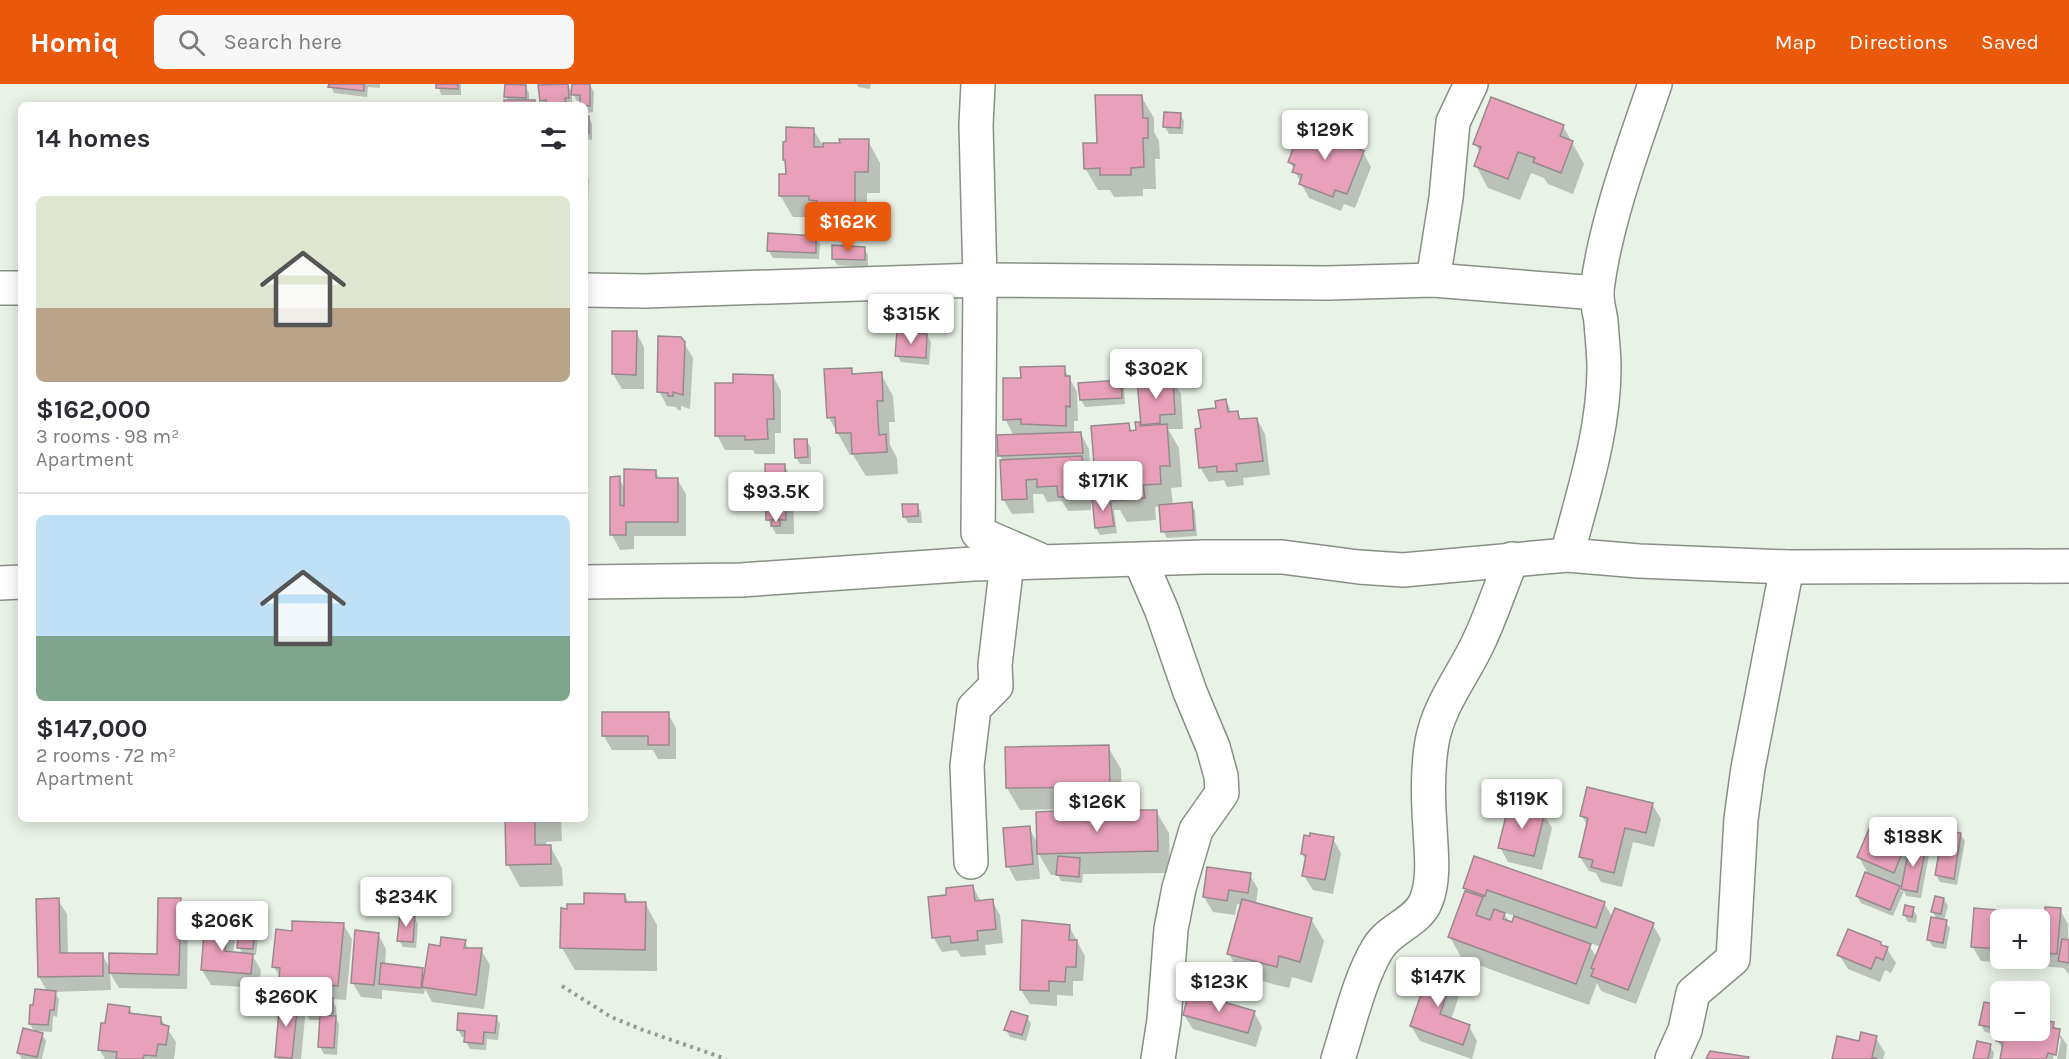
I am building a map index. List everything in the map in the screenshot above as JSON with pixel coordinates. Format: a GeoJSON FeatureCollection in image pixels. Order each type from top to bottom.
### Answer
{"type":"FeatureCollection","features":[{"type":"Feature","properties":{"kind":"street"},"geometry":{"type":"LineString","coordinates":[[978,84],[976,124],[980,280],[978,532],[1046,562]]}},
{"type":"Feature","properties":{"kind":"street"},"geometry":{"type":"LineString","coordinates":[[1433,280],[1446,198],[1453,122],[1471,84]]}},
{"type":"Feature","properties":{"kind":"street"},"geometry":{"type":"LineString","coordinates":[[1567,555],[1590,471],[1601,413],[1604,368],[1597,292],[1608,237],[1631,154],[1655,84]]}},
{"type":"Feature","properties":{"kind":"street"},"geometry":{"type":"LineString","coordinates":[[588,290],[980,280],[1328,283],[1433,280],[1597,292]]}},
{"type":"Feature","properties":{"kind":"street"},"geometry":{"type":"LineString","coordinates":[[0,288],[18,288]]}},
{"type":"Feature","properties":{"kind":"street"},"geometry":{"type":"LineString","coordinates":[[588,582],[741,579],[1007,563],[1204,557],[1282,557],[1403,570],[1567,555],[1639,561],[1787,567],[2069,566]]}},
{"type":"Feature","properties":{"kind":"street"},"geometry":{"type":"LineString","coordinates":[[1338,1059],[1369,965],[1379,946],[1398,927],[1421,910],[1426,902],[1432,866],[1429,774],[1435,727],[1447,698],[1480,640],[1512,559]]}},
{"type":"Feature","properties":{"kind":"street"},"geometry":{"type":"LineString","coordinates":[[1140,560],[1162,611],[1190,692],[1213,747],[1221,776],[1222,793],[1196,830],[1179,888],[1171,928],[1164,1020],[1158,1059]]}},
{"type":"Feature","properties":{"kind":"street"},"geometry":{"type":"LineString","coordinates":[[971,862],[967,766],[975,708],[996,686],[995,665],[1007,563]]}},
{"type":"Feature","properties":{"kind":"street"},"geometry":{"type":"LineString","coordinates":[[1672,1059],[1685,1030],[1693,993],[1733,959],[1743,809],[1787,567]]}},
{"type":"Feature","properties":{"kind":"street"},"geometry":{"type":"LineString","coordinates":[[0,583],[18,582]]}},
{"type":"Feature","properties":{"kind":"path"},"geometry":{"type":"LineString","coordinates":[[562,986],[611,1017],[726,1059]]}},
{"type":"Feature","properties":{"kind":"building"},"geometry":{"type":"Polygon","coordinates":[[[329,84],[364,84],[364,91],[328,87],[329,84]]]}},
{"type":"Feature","properties":{"kind":"building"},"geometry":{"type":"Polygon","coordinates":[[[436,84],[458,84],[458,89],[436,88],[436,84]]]}},
{"type":"Feature","properties":{"kind":"building"},"geometry":{"type":"Polygon","coordinates":[[[505,84],[526,85],[526,98],[504,97],[505,84]]]}},
{"type":"Feature","properties":{"kind":"building"},"geometry":{"type":"Polygon","coordinates":[[[568,84],[569,98],[565,98],[566,102],[540,101],[538,85],[568,84]]]}},
{"type":"Feature","properties":{"kind":"building"},"geometry":{"type":"Polygon","coordinates":[[[572,84],[590,84],[590,106],[588,102],[580,102],[580,95],[571,95],[572,84]]]}},
{"type":"Feature","properties":{"kind":"building"},"geometry":{"type":"Polygon","coordinates":[[[1095,95],[1142,95],[1143,118],[1148,118],[1148,138],[1143,138],[1144,167],[1131,168],[1131,175],[1100,175],[1100,168],[1084,169],[1083,143],[1097,143],[1095,95]]]}},
{"type":"Feature","properties":{"kind":"building"},"geometry":{"type":"Polygon","coordinates":[[[1491,97],[1564,125],[1560,136],[1573,141],[1561,173],[1533,162],[1535,158],[1518,152],[1508,179],[1474,166],[1481,147],[1473,144],[1491,97]]]}},
{"type":"Feature","properties":{"kind":"building"},"geometry":{"type":"Polygon","coordinates":[[[504,100],[535,100],[535,102],[504,102],[504,100]]]}},
{"type":"Feature","properties":{"kind":"building"},"geometry":{"type":"Polygon","coordinates":[[[1164,112],[1181,113],[1180,128],[1163,127],[1164,112]]]}},
{"type":"Feature","properties":{"kind":"building"},"geometry":{"type":"Polygon","coordinates":[[[1310,124],[1348,139],[1346,144],[1364,151],[1347,194],[1335,190],[1333,197],[1299,184],[1302,175],[1292,172],[1295,165],[1288,162],[1297,138],[1304,140],[1310,124]]]}},
{"type":"Feature","properties":{"kind":"building"},"geometry":{"type":"Polygon","coordinates":[[[786,127],[814,128],[814,147],[823,147],[823,143],[840,143],[839,139],[869,139],[868,172],[855,172],[855,209],[830,209],[830,203],[817,203],[817,201],[809,200],[809,196],[779,196],[779,174],[786,174],[783,142],[786,141],[786,127]]]}},
{"type":"Feature","properties":{"kind":"building"},"geometry":{"type":"Polygon","coordinates":[[[768,233],[816,236],[816,253],[767,251],[768,233]]]}},
{"type":"Feature","properties":{"kind":"building"},"geometry":{"type":"Polygon","coordinates":[[[832,245],[865,247],[865,260],[832,259],[832,245]]]}},
{"type":"Feature","properties":{"kind":"building"},"geometry":{"type":"Polygon","coordinates":[[[612,331],[637,331],[636,375],[612,374],[612,331]]]}},
{"type":"Feature","properties":{"kind":"building"},"geometry":{"type":"Polygon","coordinates":[[[897,331],[927,334],[926,358],[895,356],[897,331]]]}},
{"type":"Feature","properties":{"kind":"building"},"geometry":{"type":"Polygon","coordinates":[[[658,336],[681,337],[685,342],[683,395],[673,392],[673,396],[668,396],[668,393],[657,392],[658,336]]]}},
{"type":"Feature","properties":{"kind":"building"},"geometry":{"type":"Polygon","coordinates":[[[1065,366],[1065,376],[1070,376],[1070,407],[1066,406],[1066,426],[1021,424],[1021,419],[1003,420],[1003,378],[1021,378],[1020,367],[1065,366]]]}},
{"type":"Feature","properties":{"kind":"building"},"geometry":{"type":"Polygon","coordinates":[[[852,368],[852,374],[882,372],[883,401],[877,401],[879,435],[886,434],[887,452],[852,454],[851,433],[836,433],[835,417],[827,418],[824,369],[852,368]]]}},
{"type":"Feature","properties":{"kind":"building"},"geometry":{"type":"Polygon","coordinates":[[[733,374],[773,375],[774,419],[767,419],[768,439],[745,440],[745,436],[715,436],[715,383],[733,383],[733,374]]]}},
{"type":"Feature","properties":{"kind":"building"},"geometry":{"type":"Polygon","coordinates":[[[1173,378],[1175,414],[1160,415],[1160,423],[1141,425],[1137,380],[1173,378]]]}},
{"type":"Feature","properties":{"kind":"building"},"geometry":{"type":"Polygon","coordinates":[[[1121,380],[1122,398],[1080,400],[1078,383],[1121,380]]]}},
{"type":"Feature","properties":{"kind":"building"},"geometry":{"type":"Polygon","coordinates":[[[1226,399],[1228,412],[1238,411],[1239,419],[1257,418],[1263,461],[1236,464],[1237,471],[1217,472],[1217,466],[1199,468],[1195,429],[1201,428],[1198,410],[1216,408],[1215,401],[1226,399]]]}},
{"type":"Feature","properties":{"kind":"building"},"geometry":{"type":"Polygon","coordinates":[[[1135,422],[1140,422],[1140,426],[1167,424],[1170,466],[1160,466],[1161,484],[1143,485],[1145,498],[1113,501],[1112,488],[1096,489],[1091,426],[1129,423],[1130,431],[1136,430],[1135,422]]]}},
{"type":"Feature","properties":{"kind":"building"},"geometry":{"type":"Polygon","coordinates":[[[1081,432],[1083,453],[998,456],[997,435],[1081,432]]]}},
{"type":"Feature","properties":{"kind":"building"},"geometry":{"type":"Polygon","coordinates":[[[794,439],[807,439],[808,457],[795,458],[794,439]]]}},
{"type":"Feature","properties":{"kind":"building"},"geometry":{"type":"Polygon","coordinates":[[[1082,456],[1084,496],[1058,497],[1057,486],[1037,487],[1037,479],[1026,480],[1027,499],[1002,500],[1000,460],[1082,456]]]}},
{"type":"Feature","properties":{"kind":"building"},"geometry":{"type":"Polygon","coordinates":[[[765,464],[785,464],[786,520],[766,520],[765,464]]]}},
{"type":"Feature","properties":{"kind":"building"},"geometry":{"type":"Polygon","coordinates":[[[624,469],[656,470],[656,478],[678,478],[678,522],[626,522],[626,535],[610,535],[610,477],[620,476],[620,505],[624,506],[624,469]]]}},
{"type":"Feature","properties":{"kind":"building"},"geometry":{"type":"Polygon","coordinates":[[[1107,496],[1107,499],[1110,499],[1114,526],[1095,528],[1092,497],[1107,496]]]}},
{"type":"Feature","properties":{"kind":"building"},"geometry":{"type":"Polygon","coordinates":[[[1192,502],[1194,530],[1161,532],[1159,505],[1192,502]]]}},
{"type":"Feature","properties":{"kind":"building"},"geometry":{"type":"Polygon","coordinates":[[[902,504],[918,504],[918,516],[903,517],[902,504]]]}},
{"type":"Feature","properties":{"kind":"building"},"geometry":{"type":"Polygon","coordinates":[[[772,520],[780,520],[780,526],[771,526],[772,520]]]}},
{"type":"Feature","properties":{"kind":"building"},"geometry":{"type":"Polygon","coordinates":[[[602,712],[669,712],[669,745],[648,745],[648,736],[602,736],[602,712]]]}},
{"type":"Feature","properties":{"kind":"building"},"geometry":{"type":"Polygon","coordinates":[[[1109,745],[1110,787],[1006,788],[1005,747],[1109,745]]]}},
{"type":"Feature","properties":{"kind":"building"},"geometry":{"type":"Polygon","coordinates":[[[1587,787],[1653,803],[1646,833],[1625,828],[1614,873],[1591,867],[1593,860],[1579,857],[1588,818],[1580,816],[1587,787]]]}},
{"type":"Feature","properties":{"kind":"building"},"geometry":{"type":"Polygon","coordinates":[[[1509,804],[1545,812],[1534,856],[1498,848],[1509,804]]]}},
{"type":"Feature","properties":{"kind":"building"},"geometry":{"type":"Polygon","coordinates":[[[1137,810],[1157,810],[1158,851],[1037,854],[1036,812],[1058,811],[1059,817],[1081,817],[1081,811],[1117,811],[1117,816],[1137,815],[1137,810]]]}},
{"type":"Feature","properties":{"kind":"building"},"geometry":{"type":"Polygon","coordinates":[[[505,822],[535,822],[535,845],[551,845],[551,864],[506,865],[505,822]]]}},
{"type":"Feature","properties":{"kind":"building"},"geometry":{"type":"Polygon","coordinates":[[[1030,826],[1033,864],[1006,867],[1003,828],[1030,826]]]}},
{"type":"Feature","properties":{"kind":"building"},"geometry":{"type":"Polygon","coordinates":[[[1869,829],[1906,844],[1894,873],[1857,857],[1869,829]]]}},
{"type":"Feature","properties":{"kind":"building"},"geometry":{"type":"Polygon","coordinates":[[[1943,830],[1961,833],[1954,879],[1935,875],[1943,830]]]}},
{"type":"Feature","properties":{"kind":"building"},"geometry":{"type":"Polygon","coordinates":[[[1310,833],[1334,837],[1325,880],[1302,876],[1306,855],[1301,854],[1304,835],[1310,836],[1310,833]]]}},
{"type":"Feature","properties":{"kind":"building"},"geometry":{"type":"Polygon","coordinates":[[[1910,843],[1926,847],[1917,892],[1901,889],[1910,843]]]}},
{"type":"Feature","properties":{"kind":"building"},"geometry":{"type":"Polygon","coordinates":[[[1058,856],[1080,858],[1079,877],[1056,875],[1058,856]]]}},
{"type":"Feature","properties":{"kind":"building"},"geometry":{"type":"Polygon","coordinates":[[[1474,856],[1605,902],[1596,928],[1487,890],[1485,896],[1463,888],[1474,856]]]}},
{"type":"Feature","properties":{"kind":"building"},"geometry":{"type":"Polygon","coordinates":[[[1207,867],[1251,873],[1248,893],[1229,890],[1227,901],[1203,897],[1207,867]]]}},
{"type":"Feature","properties":{"kind":"building"},"geometry":{"type":"Polygon","coordinates":[[[1865,872],[1900,886],[1890,910],[1856,896],[1865,872]]]}},
{"type":"Feature","properties":{"kind":"building"},"geometry":{"type":"Polygon","coordinates":[[[973,885],[975,901],[993,899],[996,929],[977,931],[978,940],[951,943],[950,936],[932,938],[928,897],[946,895],[946,888],[973,885]]]}},
{"type":"Feature","properties":{"kind":"building"},"geometry":{"type":"Polygon","coordinates":[[[1465,891],[1483,897],[1476,915],[1490,920],[1494,909],[1505,913],[1503,919],[1512,922],[1514,916],[1591,944],[1576,984],[1448,937],[1465,891]]]}},
{"type":"Feature","properties":{"kind":"building"},"geometry":{"type":"Polygon","coordinates":[[[584,893],[625,894],[625,902],[646,902],[645,950],[560,948],[561,908],[567,909],[567,904],[584,904],[584,893]]]}},
{"type":"Feature","properties":{"kind":"building"},"geometry":{"type":"Polygon","coordinates":[[[1935,896],[1944,898],[1941,914],[1931,912],[1935,896]]]}},
{"type":"Feature","properties":{"kind":"building"},"geometry":{"type":"Polygon","coordinates":[[[59,898],[60,953],[103,953],[103,976],[38,977],[36,899],[59,898]]]}},
{"type":"Feature","properties":{"kind":"building"},"geometry":{"type":"Polygon","coordinates":[[[158,898],[181,898],[179,975],[109,973],[109,953],[157,954],[158,898]]]}},
{"type":"Feature","properties":{"kind":"building"},"geometry":{"type":"Polygon","coordinates":[[[1242,899],[1312,918],[1300,962],[1279,956],[1277,967],[1227,954],[1242,899]]]}},
{"type":"Feature","properties":{"kind":"building"},"geometry":{"type":"Polygon","coordinates":[[[1905,905],[1914,907],[1912,917],[1903,915],[1905,905]]]}},
{"type":"Feature","properties":{"kind":"building"},"geometry":{"type":"Polygon","coordinates":[[[2045,907],[2061,908],[2057,954],[2050,954],[2050,909],[2045,909],[2045,907]]]}},
{"type":"Feature","properties":{"kind":"building"},"geometry":{"type":"Polygon","coordinates":[[[1615,908],[1654,923],[1628,990],[1591,976],[1594,969],[1591,968],[1615,908]]]}},
{"type":"Feature","properties":{"kind":"building"},"geometry":{"type":"Polygon","coordinates":[[[1974,908],[1990,909],[1990,948],[1971,947],[1974,908]]]}},
{"type":"Feature","properties":{"kind":"building"},"geometry":{"type":"Polygon","coordinates":[[[400,914],[415,915],[413,942],[397,941],[400,914]]]}},
{"type":"Feature","properties":{"kind":"building"},"geometry":{"type":"Polygon","coordinates":[[[1931,917],[1947,920],[1943,943],[1927,940],[1931,917]]]}},
{"type":"Feature","properties":{"kind":"building"},"geometry":{"type":"Polygon","coordinates":[[[1022,920],[1070,925],[1069,940],[1077,940],[1076,967],[1066,967],[1065,982],[1049,981],[1049,991],[1020,990],[1022,920]]]}},
{"type":"Feature","properties":{"kind":"building"},"geometry":{"type":"Polygon","coordinates":[[[205,921],[227,923],[225,951],[253,954],[251,974],[201,970],[205,921]]]}},
{"type":"Feature","properties":{"kind":"building"},"geometry":{"type":"Polygon","coordinates":[[[292,921],[344,923],[338,986],[279,978],[280,968],[272,967],[276,929],[292,931],[292,921]]]}},
{"type":"Feature","properties":{"kind":"building"},"geometry":{"type":"Polygon","coordinates":[[[239,926],[255,928],[253,949],[237,948],[239,926]]]}},
{"type":"Feature","properties":{"kind":"building"},"geometry":{"type":"Polygon","coordinates":[[[1848,929],[1888,947],[1883,960],[1876,957],[1871,969],[1837,955],[1848,929]]]}},
{"type":"Feature","properties":{"kind":"building"},"geometry":{"type":"Polygon","coordinates":[[[355,930],[379,933],[374,985],[351,983],[355,930]]]}},
{"type":"Feature","properties":{"kind":"building"},"geometry":{"type":"Polygon","coordinates":[[[441,937],[466,940],[464,948],[482,948],[476,995],[422,987],[429,944],[440,946],[441,937]]]}},
{"type":"Feature","properties":{"kind":"building"},"geometry":{"type":"Polygon","coordinates":[[[2062,939],[2069,940],[2069,963],[2058,961],[2062,939]]]}},
{"type":"Feature","properties":{"kind":"building"},"geometry":{"type":"Polygon","coordinates":[[[381,963],[423,968],[421,988],[379,984],[381,963]]]}},
{"type":"Feature","properties":{"kind":"building"},"geometry":{"type":"Polygon","coordinates":[[[1432,963],[1455,971],[1440,1014],[1470,1025],[1463,1045],[1410,1026],[1432,963]]]}},
{"type":"Feature","properties":{"kind":"building"},"geometry":{"type":"Polygon","coordinates":[[[35,989],[56,991],[54,1010],[50,1010],[48,1025],[29,1024],[30,1005],[33,1005],[35,989]]]}},
{"type":"Feature","properties":{"kind":"building"},"geometry":{"type":"Polygon","coordinates":[[[1189,992],[1255,1011],[1248,1033],[1183,1015],[1189,992]]]}},
{"type":"Feature","properties":{"kind":"building"},"geometry":{"type":"Polygon","coordinates":[[[333,998],[333,1013],[305,1014],[304,999],[333,998]]]}},
{"type":"Feature","properties":{"kind":"building"},"geometry":{"type":"Polygon","coordinates":[[[280,999],[298,1001],[292,1058],[275,1057],[280,999]]]}},
{"type":"Feature","properties":{"kind":"building"},"geometry":{"type":"Polygon","coordinates":[[[1984,1002],[1990,1003],[1990,1027],[1979,1025],[1984,1002]]]}},
{"type":"Feature","properties":{"kind":"building"},"geometry":{"type":"Polygon","coordinates":[[[108,1004],[130,1007],[129,1013],[161,1017],[161,1024],[169,1026],[166,1045],[158,1044],[156,1056],[144,1055],[143,1059],[116,1059],[117,1052],[98,1050],[101,1023],[105,1023],[108,1004]]]}},
{"type":"Feature","properties":{"kind":"building"},"geometry":{"type":"Polygon","coordinates":[[[1011,1011],[1028,1016],[1022,1035],[1004,1030],[1011,1011]]]}},
{"type":"Feature","properties":{"kind":"building"},"geometry":{"type":"Polygon","coordinates":[[[458,1013],[497,1016],[495,1033],[484,1032],[483,1044],[464,1042],[465,1031],[457,1030],[458,1013]]]}},
{"type":"Feature","properties":{"kind":"building"},"geometry":{"type":"Polygon","coordinates":[[[320,1015],[336,1016],[334,1048],[318,1047],[320,1015]]]}},
{"type":"Feature","properties":{"kind":"building"},"geometry":{"type":"Polygon","coordinates":[[[2050,1021],[2054,1022],[2053,1028],[2060,1029],[2056,1055],[2048,1053],[2046,1059],[2000,1059],[2003,1043],[1996,1041],[2050,1041],[2050,1021]]]}},
{"type":"Feature","properties":{"kind":"building"},"geometry":{"type":"Polygon","coordinates":[[[23,1028],[43,1033],[37,1057],[17,1053],[23,1028]]]}},
{"type":"Feature","properties":{"kind":"building"},"geometry":{"type":"Polygon","coordinates":[[[1861,1032],[1877,1036],[1872,1057],[1877,1059],[1832,1059],[1837,1036],[1859,1041],[1861,1032]]]}},
{"type":"Feature","properties":{"kind":"building"},"geometry":{"type":"Polygon","coordinates":[[[1977,1041],[1991,1044],[1988,1059],[1973,1059],[1977,1041]]]}},
{"type":"Feature","properties":{"kind":"building"},"geometry":{"type":"Polygon","coordinates":[[[1710,1051],[1749,1057],[1748,1059],[1706,1059],[1710,1051]]]}}]}
